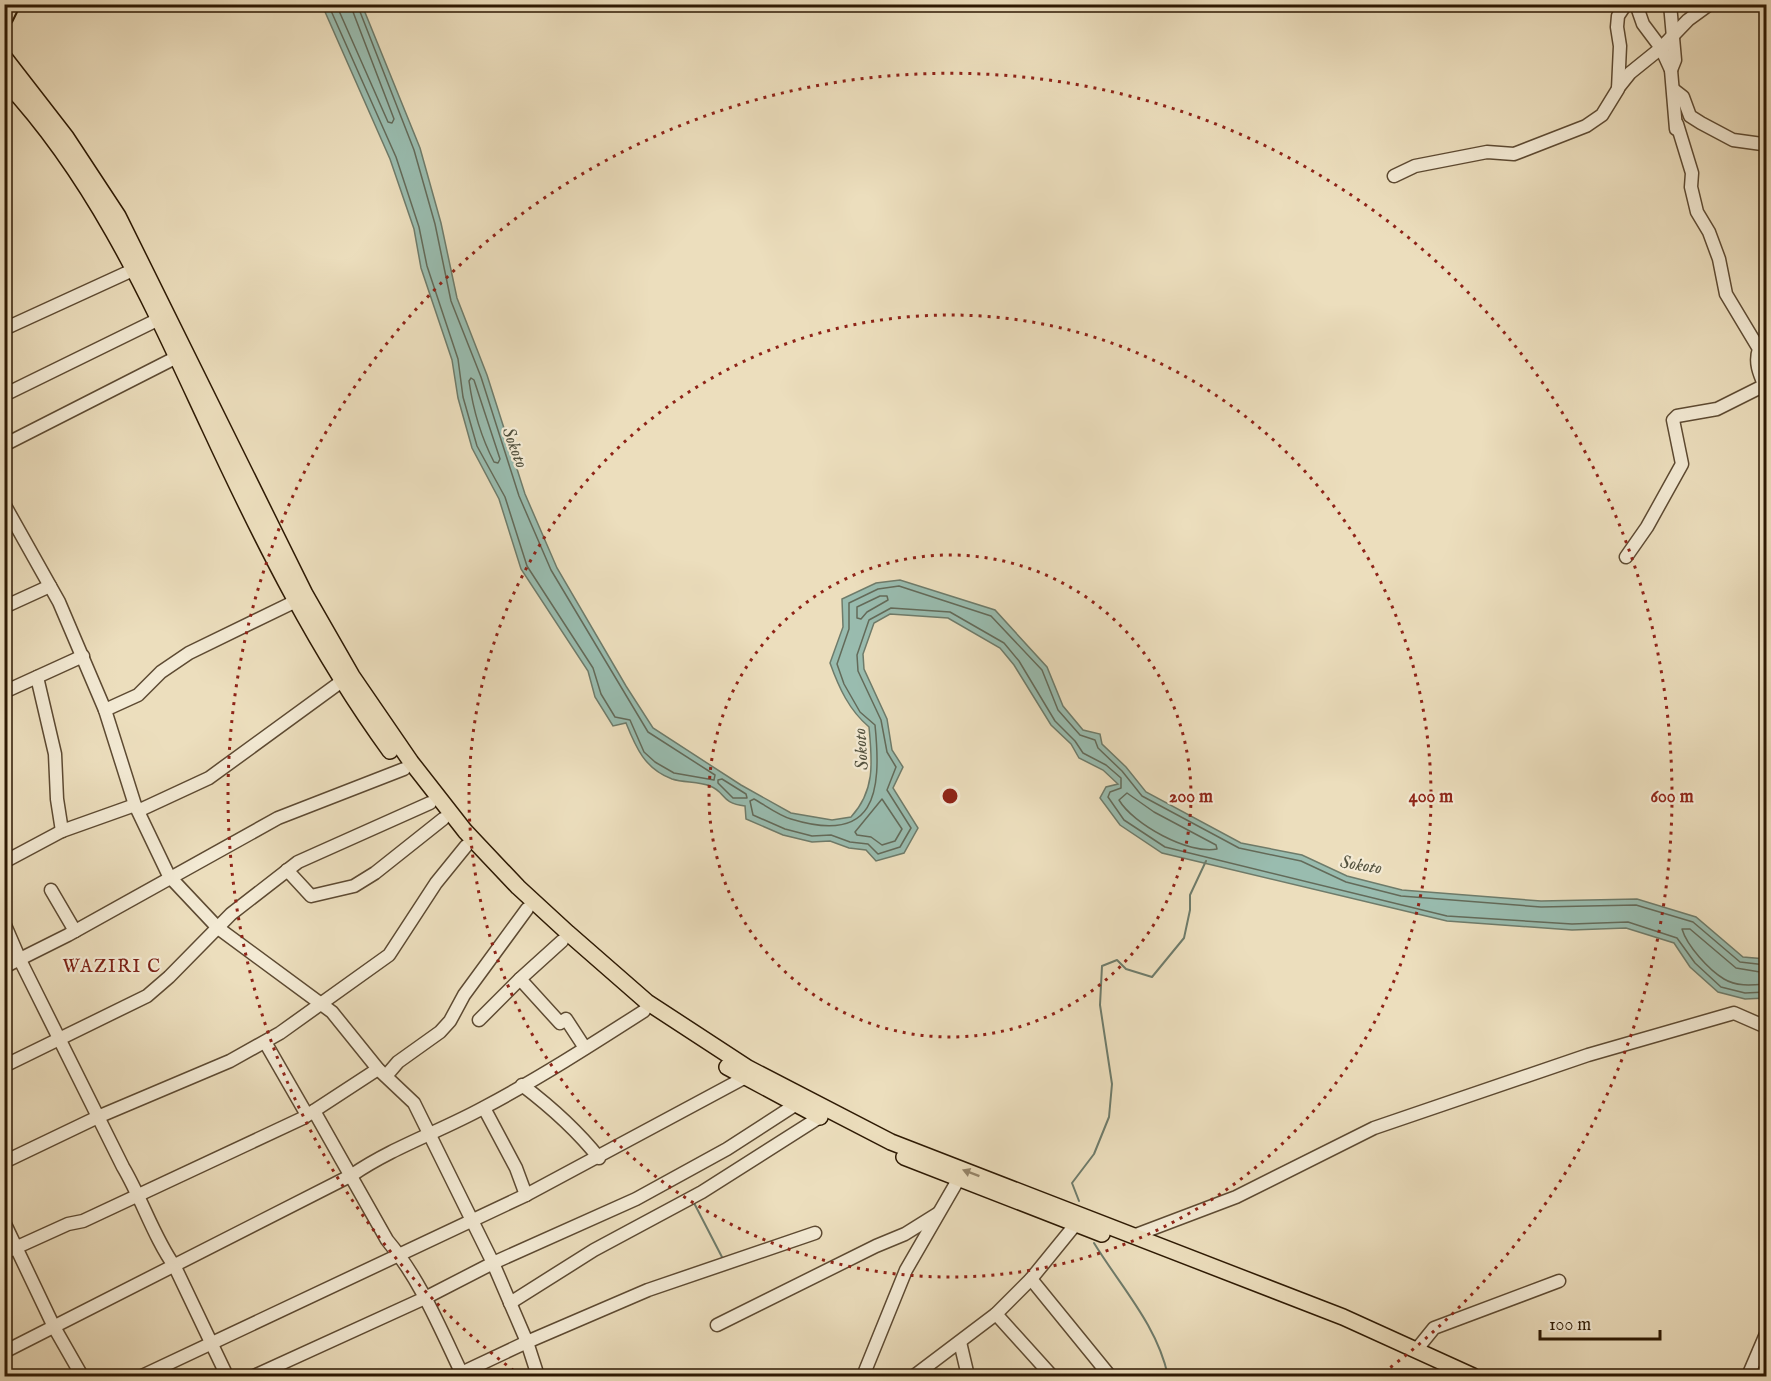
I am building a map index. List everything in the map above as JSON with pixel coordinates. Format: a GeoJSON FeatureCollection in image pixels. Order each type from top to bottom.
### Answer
{"type":"FeatureCollection","features":[{"type":"Feature","properties":{"kind":"highway"},"geometry":{"type":"LineString","coordinates":[[4,18],[11,4]]}},
{"type":"Feature","properties":{"kind":"main road"},"geometry":{"type":"LineString","coordinates":[[4,57],[66,137],[124,226],[327,636],[405,754],[488,856],[559,926],[647,1002],[748,1068],[891,1142],[1343,1317],[1417,1349],[1473,1377]]}},
{"type":"Feature","properties":{"kind":"main road"},"geometry":{"type":"LineString","coordinates":[[4,80],[27,104],[83,181],[135,270],[296,601],[342,681],[404,769],[443,819],[527,909],[562,941],[644,1011],[744,1078],[795,1105],[958,1180],[1341,1327],[1452,1377]]}},
{"type":"Feature","properties":{"kind":"street"},"geometry":{"type":"LineString","coordinates":[[1618,89],[1620,46],[1618,15],[1626,4]]}},
{"type":"Feature","properties":{"kind":"street"},"geometry":{"type":"LineString","coordinates":[[1626,557],[1647,527],[1682,464],[1673,420],[1677,416],[1717,409],[1766,387],[1756,358],[1759,349],[1730,304],[1719,259],[1709,232],[1696,212],[1691,187],[1692,173],[1677,124],[1671,70],[1661,48],[1643,24],[1636,4]]}},
{"type":"Feature","properties":{"kind":"street"},"geometry":{"type":"LineString","coordinates":[[1670,4],[1675,60],[1671,70]]}},
{"type":"Feature","properties":{"kind":"street"},"geometry":{"type":"LineString","coordinates":[[1394,176],[1414,166],[1487,152],[1514,154],[1535,148],[1586,126],[1602,115],[1630,73],[1710,4]]}},
{"type":"Feature","properties":{"kind":"street"},"geometry":{"type":"LineString","coordinates":[[1674,90],[1683,98],[1690,116],[1701,123],[1733,140],[1762,144]]}},
{"type":"Feature","properties":{"kind":"street"},"geometry":{"type":"LineString","coordinates":[[1675,136],[1677,124]]}},
{"type":"Feature","properties":{"kind":"street"},"geometry":{"type":"LineString","coordinates":[[4,329],[135,270]]}},
{"type":"Feature","properties":{"kind":"street"},"geometry":{"type":"LineString","coordinates":[[4,395],[159,319]]}},
{"type":"Feature","properties":{"kind":"street"},"geometry":{"type":"LineString","coordinates":[[4,445],[177,357]]}},
{"type":"Feature","properties":{"kind":"street"},"geometry":{"type":"LineString","coordinates":[[4,504],[51,585],[83,656],[105,710],[138,808],[169,876],[218,928],[332,1012],[382,1072],[414,1103],[493,1263],[527,1342],[538,1377]]}},
{"type":"Feature","properties":{"kind":"street"},"geometry":{"type":"LineString","coordinates":[[4,607],[51,585]]}},
{"type":"Feature","properties":{"kind":"street"},"geometry":{"type":"LineString","coordinates":[[105,710],[138,695],[161,672],[189,653],[296,601]]}},
{"type":"Feature","properties":{"kind":"street"},"geometry":{"type":"LineString","coordinates":[[4,692],[83,656]]}},
{"type":"Feature","properties":{"kind":"street"},"geometry":{"type":"LineString","coordinates":[[37,677],[55,754],[57,799],[62,831]]}},
{"type":"Feature","properties":{"kind":"street"},"geometry":{"type":"LineString","coordinates":[[4,862],[62,831],[138,808],[209,778],[342,681]]}},
{"type":"Feature","properties":{"kind":"street"},"geometry":{"type":"LineString","coordinates":[[4,966],[75,931],[169,876],[278,818],[404,769]]}},
{"type":"Feature","properties":{"kind":"street"},"geometry":{"type":"LineString","coordinates":[[4,1066],[147,996],[218,928],[287,870],[308,856],[430,803]]}},
{"type":"Feature","properties":{"kind":"street"},"geometry":{"type":"LineString","coordinates":[[287,870],[311,896],[354,886],[375,873],[443,819]]}},
{"type":"Feature","properties":{"kind":"street"},"geometry":{"type":"LineString","coordinates":[[4,1162],[265,1042],[389,955],[436,883],[466,846]]}},
{"type":"Feature","properties":{"kind":"street"},"geometry":{"type":"LineString","coordinates":[[51,890],[75,931]]}},
{"type":"Feature","properties":{"kind":"street"},"geometry":{"type":"LineString","coordinates":[[4,1252],[68,1224],[83,1221],[310,1113],[398,1062],[440,1032],[450,1021],[464,995],[527,909]]}},
{"type":"Feature","properties":{"kind":"street"},"geometry":{"type":"LineString","coordinates":[[4,923],[20,960],[100,1116],[123,1167],[139,1194],[166,1255],[175,1267],[210,1346],[227,1377]]}},
{"type":"Feature","properties":{"kind":"street"},"geometry":{"type":"LineString","coordinates":[[478,1020],[562,941]]}},
{"type":"Feature","properties":{"kind":"street"},"geometry":{"type":"LineString","coordinates":[[520,979],[560,1023],[566,1019],[585,1048]]}},
{"type":"Feature","properties":{"kind":"street"},"geometry":{"type":"LineString","coordinates":[[4,1352],[352,1175],[383,1154],[484,1108],[644,1011]]}},
{"type":"Feature","properties":{"kind":"street"},"geometry":{"type":"LineString","coordinates":[[1133,1236],[1236,1197],[1374,1128],[1588,1055],[1734,1013],[1767,1028]]}},
{"type":"Feature","properties":{"kind":"street"},"geometry":{"type":"LineString","coordinates":[[265,1042],[352,1175],[387,1240],[401,1256],[425,1298],[458,1375],[527,1342],[648,1290],[815,1233]]}},
{"type":"Feature","properties":{"kind":"street"},"geometry":{"type":"LineString","coordinates":[[142,1377],[401,1256],[471,1219],[526,1195],[599,1158],[744,1078]]}},
{"type":"Feature","properties":{"kind":"street"},"geometry":{"type":"LineString","coordinates":[[522,1085],[554,1109],[582,1136],[599,1158]]}},
{"type":"Feature","properties":{"kind":"street"},"geometry":{"type":"LineString","coordinates":[[254,1377],[425,1298],[493,1263],[636,1199],[727,1149],[795,1105]]}},
{"type":"Feature","properties":{"kind":"street"},"geometry":{"type":"LineString","coordinates":[[484,1108],[516,1168],[526,1195]]}},
{"type":"Feature","properties":{"kind":"street"},"geometry":{"type":"LineString","coordinates":[[510,1303],[594,1250],[702,1192],[820,1117]]}},
{"type":"Feature","properties":{"kind":"street"},"geometry":{"type":"LineString","coordinates":[[863,1377],[893,1298],[937,1214],[958,1180]]}},
{"type":"Feature","properties":{"kind":"street"},"geometry":{"type":"LineString","coordinates":[[914,1377],[996,1314],[1031,1279],[1075,1225],[1066,1209]]}},
{"type":"Feature","properties":{"kind":"street"},"geometry":{"type":"LineString","coordinates":[[717,1325],[876,1246],[905,1234],[937,1214]]}},
{"type":"Feature","properties":{"kind":"street"},"geometry":{"type":"LineString","coordinates":[[4,1222],[54,1326],[82,1377]]}},
{"type":"Feature","properties":{"kind":"street"},"geometry":{"type":"LineString","coordinates":[[1031,1279],[1110,1377]]}},
{"type":"Feature","properties":{"kind":"street"},"geometry":{"type":"LineString","coordinates":[[1417,1349],[1434,1328],[1559,1281]]}},
{"type":"Feature","properties":{"kind":"street"},"geometry":{"type":"LineString","coordinates":[[996,1314],[1052,1377]]}},
{"type":"Feature","properties":{"kind":"street"},"geometry":{"type":"LineString","coordinates":[[1748,1377],[1767,1334]]}},
{"type":"Feature","properties":{"kind":"street"},"geometry":{"type":"LineString","coordinates":[[960,1342],[968,1377]]}},
{"type":"Feature","properties":{"kind":"water"},"geometry":{"type":"Polygon","coordinates":[[[322,5],[362,5],[420,148],[441,223],[457,298],[487,375],[525,494],[557,568],[653,728],[741,785],[791,813],[832,820],[851,817],[865,796],[870,774],[871,751],[869,727],[845,698],[830,663],[843,627],[842,599],[876,583],[900,580],[995,610],[1047,667],[1063,706],[1083,730],[1100,734],[1102,744],[1126,767],[1146,792],[1241,843],[1302,855],[1347,876],[1402,890],[1541,901],[1637,899],[1696,917],[1743,957],[1766,959],[1766,998],[1745,999],[1718,992],[1690,967],[1674,943],[1626,928],[1572,930],[1447,921],[1162,853],[1120,825],[1100,798],[1106,787],[1118,784],[1103,770],[1079,758],[1071,744],[1051,725],[1014,665],[1000,648],[948,618],[890,614],[874,623],[863,654],[864,669],[887,719],[892,750],[903,767],[893,788],[918,828],[904,853],[876,861],[866,850],[849,848],[830,841],[812,842],[783,835],[746,819],[745,806],[727,800],[715,788],[701,783],[672,779],[655,770],[638,749],[626,723],[613,726],[595,697],[588,671],[521,569],[499,499],[472,448],[458,398],[452,360],[421,268],[414,229],[390,159],[322,5]]]}},
{"type":"Feature","properties":{"kind":"waterway"},"geometry":{"type":"LineString","coordinates":[[1079,1201],[1072,1183],[1094,1154],[1109,1117],[1112,1084],[1100,1005],[1102,966],[1117,960],[1126,969],[1152,977],[1184,938],[1190,910],[1190,895],[1206,861]]}},
{"type":"Feature","properties":{"kind":"waterway"},"geometry":{"type":"LineString","coordinates":[[693,1201],[723,1259]]}},
{"type":"Feature","properties":{"kind":"waterway"},"geometry":{"type":"LineString","coordinates":[[1094,1243],[1147,1323],[1163,1357],[1168,1376]]}},
{"type":"Feature","properties":{"kind":"district","name":"WAZIRI C"},"geometry":{"type":"Point","coordinates":[112,967]}},
{"type":"Feature","properties":{"kind":"water label","name":"Sokoto"},"geometry":{"type":"Point","coordinates":[514,448]}},
{"type":"Feature","properties":{"kind":"water label","name":"Sokoto"},"geometry":{"type":"Point","coordinates":[862,749]}},
{"type":"Feature","properties":{"kind":"water label","name":"Sokoto"},"geometry":{"type":"Point","coordinates":[1361,866]}}]}
